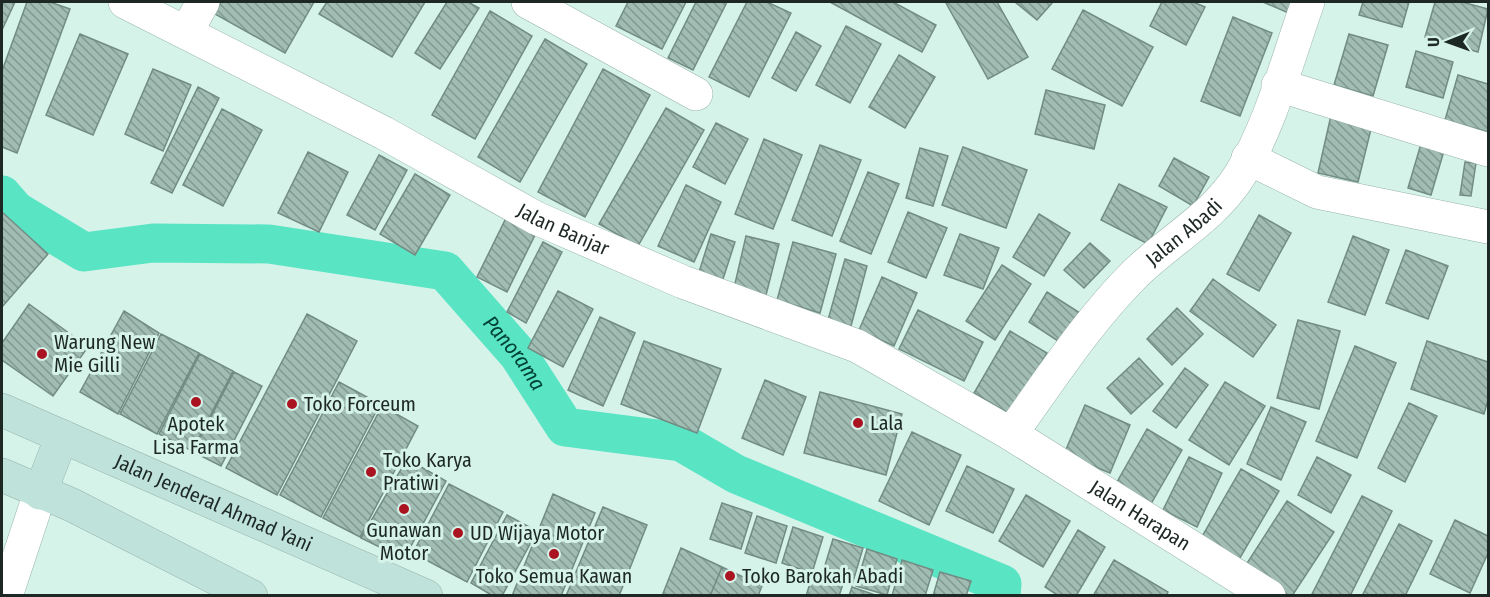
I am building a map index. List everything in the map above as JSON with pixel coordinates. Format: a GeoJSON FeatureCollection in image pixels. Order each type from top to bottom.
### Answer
{"type":"FeatureCollection","features":[{"type":"Feature","properties":{"kind":"main road","name":"Jalan Jenderal Ahmad Yani"},"geometry":{"type":"LineString","coordinates":[[2,410],[426,596]]}},
{"type":"Feature","properties":{"kind":"main road"},"geometry":{"type":"LineString","coordinates":[[40,493],[62,436]]}},
{"type":"Feature","properties":{"kind":"main road"},"geometry":{"type":"LineString","coordinates":[[2,475],[72,505],[251,596]]}},
{"type":"Feature","properties":{"kind":"street","name":"Jalan Banjar"},"geometry":{"type":"LineString","coordinates":[[125,2],[187,31],[384,133],[536,218],[683,282],[857,346],[1011,434]]}},
{"type":"Feature","properties":{"kind":"street"},"geometry":{"type":"LineString","coordinates":[[187,31],[203,2]]}},
{"type":"Feature","properties":{"kind":"street"},"geometry":{"type":"LineString","coordinates":[[528,2],[696,94]]}},
{"type":"Feature","properties":{"kind":"street","name":"Jalan Abadi"},"geometry":{"type":"LineString","coordinates":[[1011,434],[1072,349],[1134,275],[1198,224],[1239,177],[1267,123],[1308,2]]}},
{"type":"Feature","properties":{"kind":"street"},"geometry":{"type":"LineString","coordinates":[[1278,85],[1488,150]]}},
{"type":"Feature","properties":{"kind":"street"},"geometry":{"type":"LineString","coordinates":[[1248,158],[1317,192],[1488,227]]}},
{"type":"Feature","properties":{"kind":"street","name":"Jalan Harapan"},"geometry":{"type":"LineString","coordinates":[[1011,434],[1269,596]]}},
{"type":"Feature","properties":{"kind":"street"},"geometry":{"type":"LineString","coordinates":[[6,596],[40,493]]}},
{"type":"Feature","properties":{"kind":"building"},"geometry":{"type":"Polygon","coordinates":[[[2,2],[15,2],[2,30],[2,2]]]}},
{"type":"Feature","properties":{"kind":"building"},"geometry":{"type":"Polygon","coordinates":[[[27,2],[50,2],[70,9],[17,153],[2,147],[2,71],[27,2]]]}},
{"type":"Feature","properties":{"kind":"building"},"geometry":{"type":"Polygon","coordinates":[[[221,2],[314,2],[285,53],[215,14],[221,2]]]}},
{"type":"Feature","properties":{"kind":"building"},"geometry":{"type":"Polygon","coordinates":[[[327,2],[425,2],[392,57],[319,14],[327,2]]]}},
{"type":"Feature","properties":{"kind":"building"},"geometry":{"type":"Polygon","coordinates":[[[447,2],[468,2],[479,8],[440,69],[415,53],[447,2]]]}},
{"type":"Feature","properties":{"kind":"building"},"geometry":{"type":"Polygon","coordinates":[[[628,2],[686,2],[662,49],[616,26],[628,2]]]}},
{"type":"Feature","properties":{"kind":"building"},"geometry":{"type":"Polygon","coordinates":[[[696,2],[727,2],[693,70],[668,58],[696,2]]]}},
{"type":"Feature","properties":{"kind":"building"},"geometry":{"type":"Polygon","coordinates":[[[747,2],[767,2],[791,13],[749,97],[709,77],[747,2]]]}},
{"type":"Feature","properties":{"kind":"building"},"geometry":{"type":"Polygon","coordinates":[[[830,2],[893,2],[936,25],[922,52],[830,2]]]}},
{"type":"Feature","properties":{"kind":"building"},"geometry":{"type":"Polygon","coordinates":[[[997,2],[1028,57],[988,79],[946,3],[997,2]]]}},
{"type":"Feature","properties":{"kind":"building"},"geometry":{"type":"Polygon","coordinates":[[[1015,2],[1053,2],[1037,20],[1015,2]]]}},
{"type":"Feature","properties":{"kind":"building"},"geometry":{"type":"Polygon","coordinates":[[[1162,2],[1193,2],[1205,7],[1186,45],[1150,26],[1162,2]]]}},
{"type":"Feature","properties":{"kind":"building"},"geometry":{"type":"Polygon","coordinates":[[[1263,2],[1296,2],[1291,14],[1263,2]]]}},
{"type":"Feature","properties":{"kind":"building"},"geometry":{"type":"Polygon","coordinates":[[[1363,2],[1409,2],[1402,27],[1359,15],[1363,2]]]}},
{"type":"Feature","properties":{"kind":"building"},"geometry":{"type":"Polygon","coordinates":[[[1435,2],[1462,2],[1488,9],[1478,52],[1425,37],[1435,2]]]}},
{"type":"Feature","properties":{"kind":"building"},"geometry":{"type":"Polygon","coordinates":[[[1083,10],[1153,47],[1122,106],[1052,69],[1083,10]]]}},
{"type":"Feature","properties":{"kind":"building"},"geometry":{"type":"Polygon","coordinates":[[[490,11],[532,36],[475,139],[432,115],[490,11]]]}},
{"type":"Feature","properties":{"kind":"building"},"geometry":{"type":"Polygon","coordinates":[[[1233,17],[1272,33],[1240,116],[1201,101],[1233,17]]]}},
{"type":"Feature","properties":{"kind":"building"},"geometry":{"type":"Polygon","coordinates":[[[846,26],[881,44],[850,103],[816,85],[846,26]]]}},
{"type":"Feature","properties":{"kind":"building"},"geometry":{"type":"Polygon","coordinates":[[[796,32],[821,46],[796,91],[772,78],[796,32]]]}},
{"type":"Feature","properties":{"kind":"building"},"geometry":{"type":"Polygon","coordinates":[[[80,34],[128,54],[93,135],[46,115],[80,34]]]}},
{"type":"Feature","properties":{"kind":"building"},"geometry":{"type":"Polygon","coordinates":[[[1349,34],[1388,45],[1373,96],[1334,85],[1349,34]]]}},
{"type":"Feature","properties":{"kind":"building"},"geometry":{"type":"Polygon","coordinates":[[[545,39],[587,64],[520,182],[478,157],[545,39]]]}},
{"type":"Feature","properties":{"kind":"building"},"geometry":{"type":"Polygon","coordinates":[[[1416,51],[1453,62],[1443,98],[1406,87],[1416,51]]]}},
{"type":"Feature","properties":{"kind":"building"},"geometry":{"type":"Polygon","coordinates":[[[899,55],[935,77],[905,128],[869,107],[899,55]]]}},
{"type":"Feature","properties":{"kind":"building"},"geometry":{"type":"Polygon","coordinates":[[[153,69],[191,85],[163,151],[125,134],[153,69]]]}},
{"type":"Feature","properties":{"kind":"building"},"geometry":{"type":"Polygon","coordinates":[[[603,69],[650,95],[585,217],[538,192],[603,69]]]}},
{"type":"Feature","properties":{"kind":"building"},"geometry":{"type":"Polygon","coordinates":[[[1458,75],[1488,84],[1488,132],[1445,120],[1458,75]]]}},
{"type":"Feature","properties":{"kind":"building"},"geometry":{"type":"Polygon","coordinates":[[[198,87],[219,98],[172,193],[151,183],[198,87]]]}},
{"type":"Feature","properties":{"kind":"building"},"geometry":{"type":"Polygon","coordinates":[[[1046,90],[1105,105],[1094,149],[1035,134],[1046,90]]]}},
{"type":"Feature","properties":{"kind":"building"},"geometry":{"type":"Polygon","coordinates":[[[666,108],[704,130],[638,246],[599,224],[666,108]]]}},
{"type":"Feature","properties":{"kind":"building"},"geometry":{"type":"Polygon","coordinates":[[[222,109],[262,130],[223,206],[183,185],[222,109]]]}},
{"type":"Feature","properties":{"kind":"building"},"geometry":{"type":"Polygon","coordinates":[[[1332,111],[1373,121],[1358,182],[1318,173],[1332,111]]]}},
{"type":"Feature","properties":{"kind":"building"},"geometry":{"type":"Polygon","coordinates":[[[716,123],[748,139],[725,184],[693,167],[716,123]]]}},
{"type":"Feature","properties":{"kind":"building"},"geometry":{"type":"Polygon","coordinates":[[[1423,137],[1446,144],[1431,195],[1408,188],[1423,137]]]}},
{"type":"Feature","properties":{"kind":"building"},"geometry":{"type":"Polygon","coordinates":[[[764,139],[802,155],[773,229],[735,214],[764,139]]]}},
{"type":"Feature","properties":{"kind":"building"},"geometry":{"type":"Polygon","coordinates":[[[820,145],[861,160],[832,236],[792,220],[820,145]]]}},
{"type":"Feature","properties":{"kind":"building"},"geometry":{"type":"Polygon","coordinates":[[[963,147],[1027,170],[1006,228],[942,205],[963,147]]]}},
{"type":"Feature","properties":{"kind":"building"},"geometry":{"type":"Polygon","coordinates":[[[920,148],[948,156],[933,206],[906,198],[920,148]]]}},
{"type":"Feature","properties":{"kind":"building"},"geometry":{"type":"Polygon","coordinates":[[[308,152],[348,172],[319,232],[278,213],[308,152]]]}},
{"type":"Feature","properties":{"kind":"building"},"geometry":{"type":"Polygon","coordinates":[[[379,155],[407,170],[375,230],[347,215],[379,155]]]}},
{"type":"Feature","properties":{"kind":"building"},"geometry":{"type":"Polygon","coordinates":[[[1174,158],[1209,177],[1193,206],[1159,186],[1174,158]]]}},
{"type":"Feature","properties":{"kind":"building"},"geometry":{"type":"Polygon","coordinates":[[[1465,162],[1476,163],[1471,196],[1460,195],[1465,162]]]}},
{"type":"Feature","properties":{"kind":"building"},"geometry":{"type":"Polygon","coordinates":[[[868,172],[899,184],[871,254],[840,241],[868,172]]]}},
{"type":"Feature","properties":{"kind":"building"},"geometry":{"type":"Polygon","coordinates":[[[415,174],[450,195],[415,255],[380,234],[415,174]]]}},
{"type":"Feature","properties":{"kind":"building"},"geometry":{"type":"Polygon","coordinates":[[[1119,184],[1167,207],[1148,244],[1101,220],[1119,184]]]}},
{"type":"Feature","properties":{"kind":"building"},"geometry":{"type":"Polygon","coordinates":[[[686,185],[721,202],[694,262],[658,246],[686,185]]]}},
{"type":"Feature","properties":{"kind":"building"},"geometry":{"type":"Polygon","coordinates":[[[2,212],[48,254],[2,307],[2,212]]]}},
{"type":"Feature","properties":{"kind":"building"},"geometry":{"type":"Polygon","coordinates":[[[908,212],[947,228],[926,278],[888,262],[908,212]]]}},
{"type":"Feature","properties":{"kind":"building"},"geometry":{"type":"Polygon","coordinates":[[[1039,214],[1070,233],[1044,276],[1013,257],[1039,214]]]}},
{"type":"Feature","properties":{"kind":"building"},"geometry":{"type":"Polygon","coordinates":[[[1259,215],[1291,233],[1259,291],[1227,274],[1259,215]]]}},
{"type":"Feature","properties":{"kind":"building"},"geometry":{"type":"Polygon","coordinates":[[[506,218],[536,233],[507,292],[477,277],[506,218]]]}},
{"type":"Feature","properties":{"kind":"building"},"geometry":{"type":"Polygon","coordinates":[[[711,234],[735,242],[723,279],[699,272],[711,234]]]}},
{"type":"Feature","properties":{"kind":"building"},"geometry":{"type":"Polygon","coordinates":[[[960,234],[999,248],[983,289],[944,275],[960,234]]]}},
{"type":"Feature","properties":{"kind":"building"},"geometry":{"type":"Polygon","coordinates":[[[746,236],[779,244],[766,295],[734,288],[746,236]]]}},
{"type":"Feature","properties":{"kind":"building"},"geometry":{"type":"Polygon","coordinates":[[[1353,236],[1389,250],[1365,315],[1328,302],[1353,236]]]}},
{"type":"Feature","properties":{"kind":"building"},"geometry":{"type":"Polygon","coordinates":[[[543,242],[562,252],[526,323],[507,312],[543,242]]]}},
{"type":"Feature","properties":{"kind":"building"},"geometry":{"type":"Polygon","coordinates":[[[793,242],[836,254],[820,313],[777,300],[793,242]]]}},
{"type":"Feature","properties":{"kind":"building"},"geometry":{"type":"Polygon","coordinates":[[[1090,243],[1110,261],[1084,288],[1064,270],[1090,243]]]}},
{"type":"Feature","properties":{"kind":"building"},"geometry":{"type":"Polygon","coordinates":[[[1406,250],[1448,266],[1428,319],[1386,303],[1406,250]]]}},
{"type":"Feature","properties":{"kind":"building"},"geometry":{"type":"Polygon","coordinates":[[[845,259],[867,266],[851,326],[828,320],[845,259]]]}},
{"type":"Feature","properties":{"kind":"building"},"geometry":{"type":"Polygon","coordinates":[[[1002,265],[1031,284],[995,340],[966,321],[1002,265]]]}},
{"type":"Feature","properties":{"kind":"building"},"geometry":{"type":"Polygon","coordinates":[[[882,277],[917,293],[894,346],[859,330],[882,277]]]}},
{"type":"Feature","properties":{"kind":"building"},"geometry":{"type":"Polygon","coordinates":[[[1213,279],[1276,325],[1253,357],[1190,311],[1213,279]]]}},
{"type":"Feature","properties":{"kind":"building"},"geometry":{"type":"Polygon","coordinates":[[[558,291],[593,309],[563,367],[528,348],[558,291]]]}},
{"type":"Feature","properties":{"kind":"building"},"geometry":{"type":"Polygon","coordinates":[[[1047,292],[1080,313],[1061,343],[1029,322],[1047,292]]]}},
{"type":"Feature","properties":{"kind":"building","name":"Warung New Mie Gilli"},"geometry":{"type":"Polygon","coordinates":[[[29,304],[88,347],[53,396],[2,360],[2,343],[29,304]]]}},
{"type":"Feature","properties":{"kind":"building"},"geometry":{"type":"Polygon","coordinates":[[[1177,308],[1203,334],[1172,365],[1147,339],[1177,308]]]}},
{"type":"Feature","properties":{"kind":"building"},"geometry":{"type":"Polygon","coordinates":[[[918,310],[983,342],[964,381],[899,349],[918,310]]]}},
{"type":"Feature","properties":{"kind":"building"},"geometry":{"type":"Polygon","coordinates":[[[124,311],[159,333],[118,414],[80,392],[124,311]]]}},
{"type":"Feature","properties":{"kind":"building","name":"Toko Forceum"},"geometry":{"type":"Polygon","coordinates":[[[307,314],[357,341],[277,495],[226,468],[307,314]]]}},
{"type":"Feature","properties":{"kind":"building"},"geometry":{"type":"Polygon","coordinates":[[[600,317],[635,333],[603,406],[568,390],[600,317]]]}},
{"type":"Feature","properties":{"kind":"building"},"geometry":{"type":"Polygon","coordinates":[[[1298,320],[1340,331],[1319,409],[1277,398],[1298,320]]]}},
{"type":"Feature","properties":{"kind":"building"},"geometry":{"type":"Polygon","coordinates":[[[1010,331],[1047,353],[1011,415],[974,393],[1010,331]]]}},
{"type":"Feature","properties":{"kind":"building"},"geometry":{"type":"Polygon","coordinates":[[[161,334],[199,353],[157,434],[120,414],[161,334]]]}},
{"type":"Feature","properties":{"kind":"building"},"geometry":{"type":"Polygon","coordinates":[[[644,341],[721,369],[697,433],[621,404],[644,341]]]}},
{"type":"Feature","properties":{"kind":"building"},"geometry":{"type":"Polygon","coordinates":[[[1427,341],[1488,362],[1488,400],[1484,414],[1411,389],[1427,341]]]}},
{"type":"Feature","properties":{"kind":"building"},"geometry":{"type":"Polygon","coordinates":[[[1355,346],[1396,363],[1357,458],[1316,441],[1355,346]]]}},
{"type":"Feature","properties":{"kind":"building","name":"Apotek Lisa Farma"},"geometry":{"type":"Polygon","coordinates":[[[200,354],[233,371],[192,451],[159,434],[200,354]]]}},
{"type":"Feature","properties":{"kind":"building"},"geometry":{"type":"Polygon","coordinates":[[[1139,358],[1163,384],[1131,414],[1107,388],[1139,358]]]}},
{"type":"Feature","properties":{"kind":"building"},"geometry":{"type":"Polygon","coordinates":[[[1185,368],[1208,385],[1176,428],[1153,411],[1185,368]]]}},
{"type":"Feature","properties":{"kind":"building"},"geometry":{"type":"Polygon","coordinates":[[[234,372],[262,386],[221,466],[193,452],[234,372]]]}},
{"type":"Feature","properties":{"kind":"building"},"geometry":{"type":"Polygon","coordinates":[[[765,380],[806,397],[783,455],[742,438],[765,380]]]}},
{"type":"Feature","properties":{"kind":"building"},"geometry":{"type":"Polygon","coordinates":[[[339,382],[380,404],[321,517],[280,495],[339,382]]]}},
{"type":"Feature","properties":{"kind":"building"},"geometry":{"type":"Polygon","coordinates":[[[1225,382],[1265,406],[1229,465],[1189,440],[1225,382]]]}},
{"type":"Feature","properties":{"kind":"building"},"geometry":{"type":"Polygon","coordinates":[[[820,392],[902,414],[886,475],[804,453],[820,392]]]}},
{"type":"Feature","properties":{"kind":"building"},"geometry":{"type":"Polygon","coordinates":[[[1409,403],[1437,416],[1405,482],[1378,468],[1409,403]]]}},
{"type":"Feature","properties":{"kind":"building"},"geometry":{"type":"Polygon","coordinates":[[[1085,405],[1130,425],[1110,473],[1064,454],[1085,405]]]}},
{"type":"Feature","properties":{"kind":"building","name":"Toko Karya Pratiwi"},"geometry":{"type":"Polygon","coordinates":[[[382,406],[418,426],[360,537],[323,518],[382,406]]]}},
{"type":"Feature","properties":{"kind":"building"},"geometry":{"type":"Polygon","coordinates":[[[1271,407],[1306,422],[1281,480],[1247,464],[1271,407]]]}},
{"type":"Feature","properties":{"kind":"building"},"geometry":{"type":"Polygon","coordinates":[[[1147,429],[1182,450],[1148,509],[1113,489],[1147,429]]]}},
{"type":"Feature","properties":{"kind":"building"},"geometry":{"type":"Polygon","coordinates":[[[912,432],[961,455],[929,525],[879,501],[912,432]]]}},
{"type":"Feature","properties":{"kind":"building"},"geometry":{"type":"Polygon","coordinates":[[[1189,457],[1222,473],[1197,527],[1163,510],[1189,457]]]}},
{"type":"Feature","properties":{"kind":"building"},"geometry":{"type":"Polygon","coordinates":[[[1317,457],[1351,475],[1331,513],[1298,495],[1317,457]]]}},
{"type":"Feature","properties":{"kind":"building","name":"Gunawan Motor"},"geometry":{"type":"Polygon","coordinates":[[[407,459],[446,481],[404,559],[361,538],[407,459]]]}},
{"type":"Feature","properties":{"kind":"building"},"geometry":{"type":"Polygon","coordinates":[[[967,466],[1014,489],[993,533],[946,511],[967,466]]]}},
{"type":"Feature","properties":{"kind":"building"},"geometry":{"type":"Polygon","coordinates":[[[1241,469],[1279,491],[1237,563],[1200,540],[1241,469]]]}},
{"type":"Feature","properties":{"kind":"building","name":"UD Wijaya Motor"},"geometry":{"type":"Polygon","coordinates":[[[449,484],[503,512],[467,582],[413,553],[449,484]]]}},
{"type":"Feature","properties":{"kind":"building","name":"Toko Semua Kawan"},"geometry":{"type":"Polygon","coordinates":[[[553,494],[595,513],[561,596],[512,596],[553,494]]]}},
{"type":"Feature","properties":{"kind":"building"},"geometry":{"type":"Polygon","coordinates":[[[1026,495],[1070,521],[1043,567],[999,541],[1026,495]]]}},
{"type":"Feature","properties":{"kind":"building"},"geometry":{"type":"Polygon","coordinates":[[[1362,496],[1392,511],[1350,596],[1311,596],[1362,496]]]}},
{"type":"Feature","properties":{"kind":"building"},"geometry":{"type":"Polygon","coordinates":[[[1287,501],[1334,532],[1292,596],[1279,596],[1242,571],[1287,501]]]}},
{"type":"Feature","properties":{"kind":"building"},"geometry":{"type":"Polygon","coordinates":[[[722,503],[752,513],[741,549],[710,539],[722,503]]]}},
{"type":"Feature","properties":{"kind":"building"},"geometry":{"type":"Polygon","coordinates":[[[603,507],[647,525],[619,596],[566,596],[603,507]]]}},
{"type":"Feature","properties":{"kind":"building"},"geometry":{"type":"Polygon","coordinates":[[[507,515],[537,531],[502,596],[493,596],[471,583],[507,515]]]}},
{"type":"Feature","properties":{"kind":"building"},"geometry":{"type":"Polygon","coordinates":[[[757,516],[787,526],[776,563],[745,553],[757,516]]]}},
{"type":"Feature","properties":{"kind":"building"},"geometry":{"type":"Polygon","coordinates":[[[1455,520],[1488,536],[1488,553],[1470,593],[1430,574],[1455,520]]]}},
{"type":"Feature","properties":{"kind":"building"},"geometry":{"type":"Polygon","coordinates":[[[1399,524],[1432,541],[1405,596],[1362,596],[1399,524]]]}},
{"type":"Feature","properties":{"kind":"building"},"geometry":{"type":"Polygon","coordinates":[[[793,527],[823,537],[812,573],[782,563],[793,527]]]}},
{"type":"Feature","properties":{"kind":"building"},"geometry":{"type":"Polygon","coordinates":[[[1078,530],[1105,547],[1076,596],[1059,596],[1045,587],[1078,530]]]}},
{"type":"Feature","properties":{"kind":"building"},"geometry":{"type":"Polygon","coordinates":[[[833,539],[863,548],[852,585],[822,575],[833,539]]]}},
{"type":"Feature","properties":{"kind":"building"},"geometry":{"type":"Polygon","coordinates":[[[681,548],[722,567],[710,596],[662,596],[681,548]]]}},
{"type":"Feature","properties":{"kind":"building"},"geometry":{"type":"Polygon","coordinates":[[[867,549],[897,559],[887,595],[856,586],[867,549]]]}},
{"type":"Feature","properties":{"kind":"building"},"geometry":{"type":"Polygon","coordinates":[[[902,560],[933,570],[925,596],[892,596],[902,560]]]}},
{"type":"Feature","properties":{"kind":"building"},"geometry":{"type":"Polygon","coordinates":[[[1114,560],[1168,592],[1166,596],[1093,596],[1114,560]]]}},
{"type":"Feature","properties":{"kind":"building","name":"Toko Barokah Abadi"},"geometry":{"type":"Polygon","coordinates":[[[722,567],[762,586],[758,596],[710,596],[722,567]]]}},
{"type":"Feature","properties":{"kind":"building"},"geometry":{"type":"Polygon","coordinates":[[[940,572],[971,581],[966,596],[933,596],[940,572]]]}},
{"type":"Feature","properties":{"kind":"building"},"geometry":{"type":"Polygon","coordinates":[[[813,574],[843,584],[839,596],[806,596],[813,574]]]}},
{"type":"Feature","properties":{"kind":"building"},"geometry":{"type":"Polygon","coordinates":[[[852,587],[878,596],[849,596],[852,587]]]}},
{"type":"Feature","properties":{"kind":"waterway","name":"Panorama"},"geometry":{"type":"LineString","coordinates":[[2,195],[16,211],[84,252],[153,243],[269,244],[445,271],[518,354],[565,427],[681,442],[736,474],[1002,584],[1001,596]]}},
{"type":"Feature","properties":{"kind":"place","name":"Warung New Mie Gilli"},"geometry":{"type":"Point","coordinates":[42,354]}},
{"type":"Feature","properties":{"kind":"place","name":"Apotek Lisa Farma"},"geometry":{"type":"Point","coordinates":[196,402]}},
{"type":"Feature","properties":{"kind":"place","name":"Toko Forceum"},"geometry":{"type":"Point","coordinates":[292,404]}},
{"type":"Feature","properties":{"kind":"place","name":"Lala"},"geometry":{"type":"Point","coordinates":[858,423]}},
{"type":"Feature","properties":{"kind":"place","name":"Toko Karya Pratiwi"},"geometry":{"type":"Point","coordinates":[371,472]}},
{"type":"Feature","properties":{"kind":"place","name":"Gunawan Motor"},"geometry":{"type":"Point","coordinates":[404,509]}},
{"type":"Feature","properties":{"kind":"place","name":"UD Wijaya Motor"},"geometry":{"type":"Point","coordinates":[458,533]}},
{"type":"Feature","properties":{"kind":"place","name":"Toko Semua Kawan"},"geometry":{"type":"Point","coordinates":[554,554]}},
{"type":"Feature","properties":{"kind":"place","name":"Toko Barokah Abadi"},"geometry":{"type":"Point","coordinates":[730,576]}}]}
